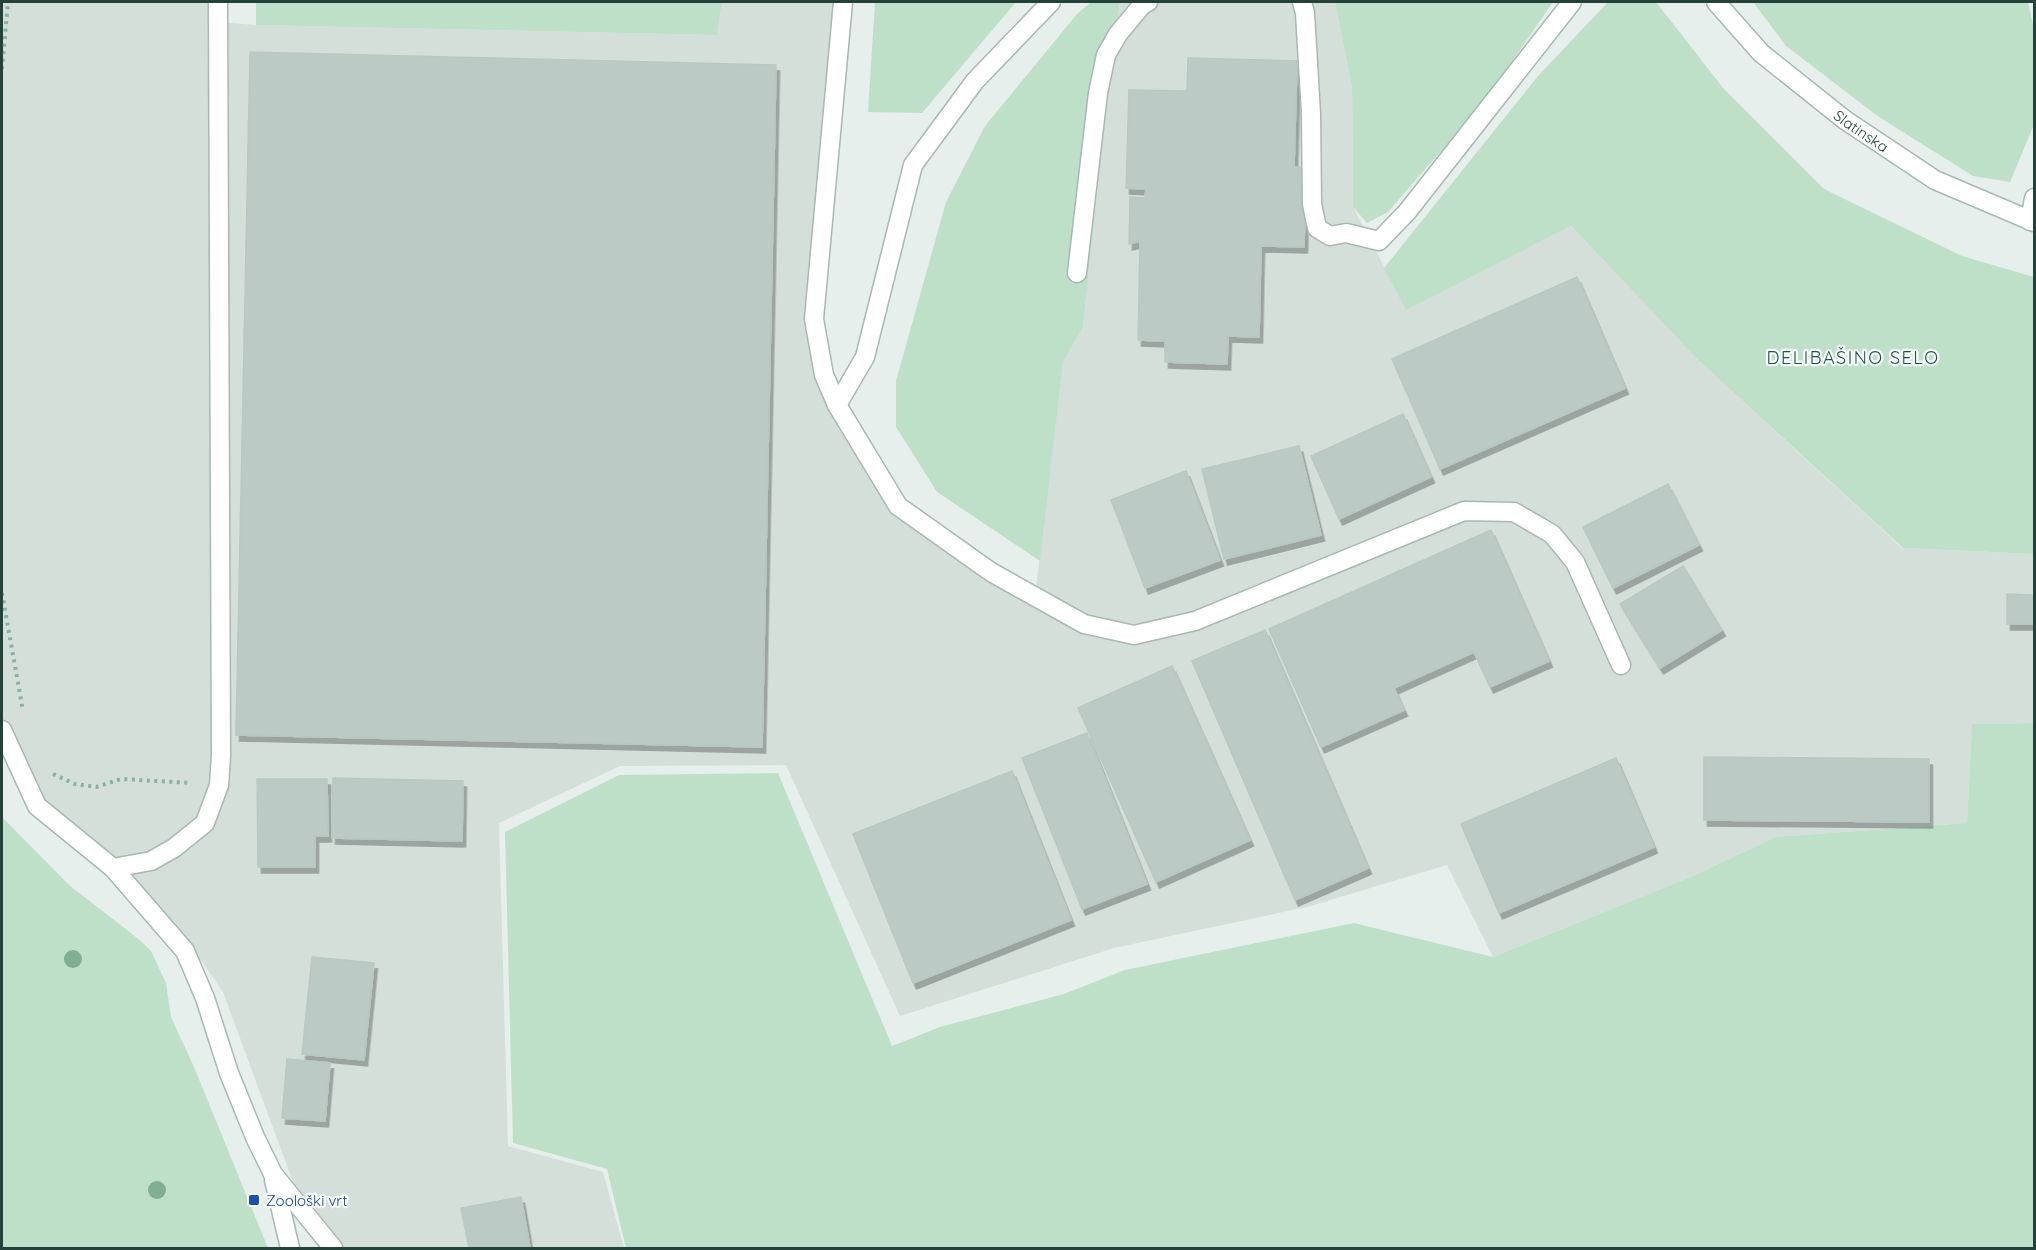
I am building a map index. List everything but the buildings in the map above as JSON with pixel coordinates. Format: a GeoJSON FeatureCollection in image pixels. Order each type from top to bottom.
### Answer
{"type":"FeatureCollection","features":[{"type":"Feature","properties":{"kind":"street"},"geometry":{"type":"LineString","coordinates":[[113,868],[151,861],[205,823],[219,785],[221,732],[218,2]]}},
{"type":"Feature","properties":{"kind":"street"},"geometry":{"type":"LineString","coordinates":[[843,2],[814,319],[824,375],[837,405],[898,506],[991,572],[1084,624],[1134,635],[1195,621],[1464,511],[1515,512],[1552,534],[1575,562],[1621,665]]}},
{"type":"Feature","properties":{"kind":"street"},"geometry":{"type":"LineString","coordinates":[[837,405],[865,357],[913,165],[975,81],[1051,2]]}},
{"type":"Feature","properties":{"kind":"street"},"geometry":{"type":"LineString","coordinates":[[1077,273],[1098,93],[1106,55],[1118,34],[1143,4],[1148,2]]}},
{"type":"Feature","properties":{"kind":"street"},"geometry":{"type":"LineString","coordinates":[[1302,2],[1305,14],[1311,114],[1312,204],[1317,228],[1330,236],[1346,233],[1379,241],[1407,212],[1572,2]]}},
{"type":"Feature","properties":{"kind":"street","name":"Slatinska"},"geometry":{"type":"LineString","coordinates":[[1716,2],[1761,53],[1845,120],[1935,180],[2032,222]]}},
{"type":"Feature","properties":{"kind":"street"},"geometry":{"type":"LineString","coordinates":[[2032,222],[2034,198]]}},
{"type":"Feature","properties":{"kind":"street"},"geometry":{"type":"LineString","coordinates":[[2,730],[37,806],[113,868],[185,951],[205,998],[233,1084],[273,1174],[290,1248]]}},
{"type":"Feature","properties":{"kind":"street"},"geometry":{"type":"LineString","coordinates":[[273,1174],[333,1248]]}},
{"type":"Feature","properties":{"kind":"path"},"geometry":{"type":"LineString","coordinates":[[2,69],[8,2]]}},
{"type":"Feature","properties":{"kind":"path"},"geometry":{"type":"LineString","coordinates":[[2,593],[24,715]]}},
{"type":"Feature","properties":{"kind":"path"},"geometry":{"type":"LineString","coordinates":[[47,767],[53,773],[75,784],[96,787],[121,779],[219,785]]}},
{"type":"Feature","properties":{"kind":"shaded area"},"geometry":{"type":"Polygon","coordinates":[[[2,2],[218,2],[217,22],[256,25],[717,35],[722,2],[843,2],[814,319],[824,375],[893,497],[1035,596],[1063,361],[1083,327],[1107,96],[1120,2],[1335,2],[1352,87],[1353,207],[1406,309],[1571,226],[1698,360],[1902,548],[2034,554],[2034,723],[1972,724],[1967,823],[1776,837],[1688,878],[1493,957],[1447,865],[1307,907],[1114,948],[900,1016],[786,765],[620,766],[499,823],[508,1146],[603,1172],[624,1248],[328,1248],[311,1231],[223,992],[200,959],[167,919],[37,806],[2,730],[2,2]]]}},
{"type":"Feature","properties":{"kind":"green space"},"geometry":{"type":"Polygon","coordinates":[[[256,2],[722,2],[717,35],[256,25],[256,2]]]}},
{"type":"Feature","properties":{"kind":"green space"},"geometry":{"type":"Polygon","coordinates":[[[875,2],[1016,2],[922,113],[868,112],[875,2]]]}},
{"type":"Feature","properties":{"kind":"green space"},"geometry":{"type":"Polygon","coordinates":[[[1091,2],[1120,2],[1107,96],[1083,327],[1063,362],[1040,561],[937,492],[896,427],[896,381],[946,202],[985,126],[1077,14],[1091,2]]]}},
{"type":"Feature","properties":{"kind":"green space"},"geometry":{"type":"Polygon","coordinates":[[[1335,2],[1553,2],[1487,98],[1388,212],[1367,223],[1353,207],[1352,87],[1335,2]]]}},
{"type":"Feature","properties":{"kind":"green space"},"geometry":{"type":"Polygon","coordinates":[[[1608,2],[1656,2],[1724,89],[1824,189],[1962,256],[2034,277],[2034,554],[1903,548],[1698,360],[1571,226],[1406,310],[1384,268],[1538,76],[1608,2]]]}},
{"type":"Feature","properties":{"kind":"green space"},"geometry":{"type":"Polygon","coordinates":[[[1753,2],[2028,2],[2034,29],[2033,127],[2010,182],[1973,176],[1879,117],[1786,46],[1753,2]]]}},
{"type":"Feature","properties":{"kind":"green space"},"geometry":{"type":"Polygon","coordinates":[[[2034,723],[2034,1248],[626,1248],[607,1169],[513,1143],[505,832],[619,775],[778,773],[892,1046],[940,1027],[1064,994],[1125,970],[1354,923],[1493,957],[1688,878],[1776,837],[1967,823],[1972,724],[2034,723]]]}},
{"type":"Feature","properties":{"kind":"green space"},"geometry":{"type":"Polygon","coordinates":[[[2,817],[69,885],[151,951],[166,983],[171,1017],[194,1067],[268,1248],[2,1248],[2,817]]]}},
{"type":"Feature","properties":{"kind":"place","name":"Zoološki vrt"},"geometry":{"type":"Point","coordinates":[254,1200]}},
{"type":"Feature","properties":{"kind":"district","name":"DELIBAŠINO SELO"},"geometry":{"type":"Point","coordinates":[1853,357]}}]}
